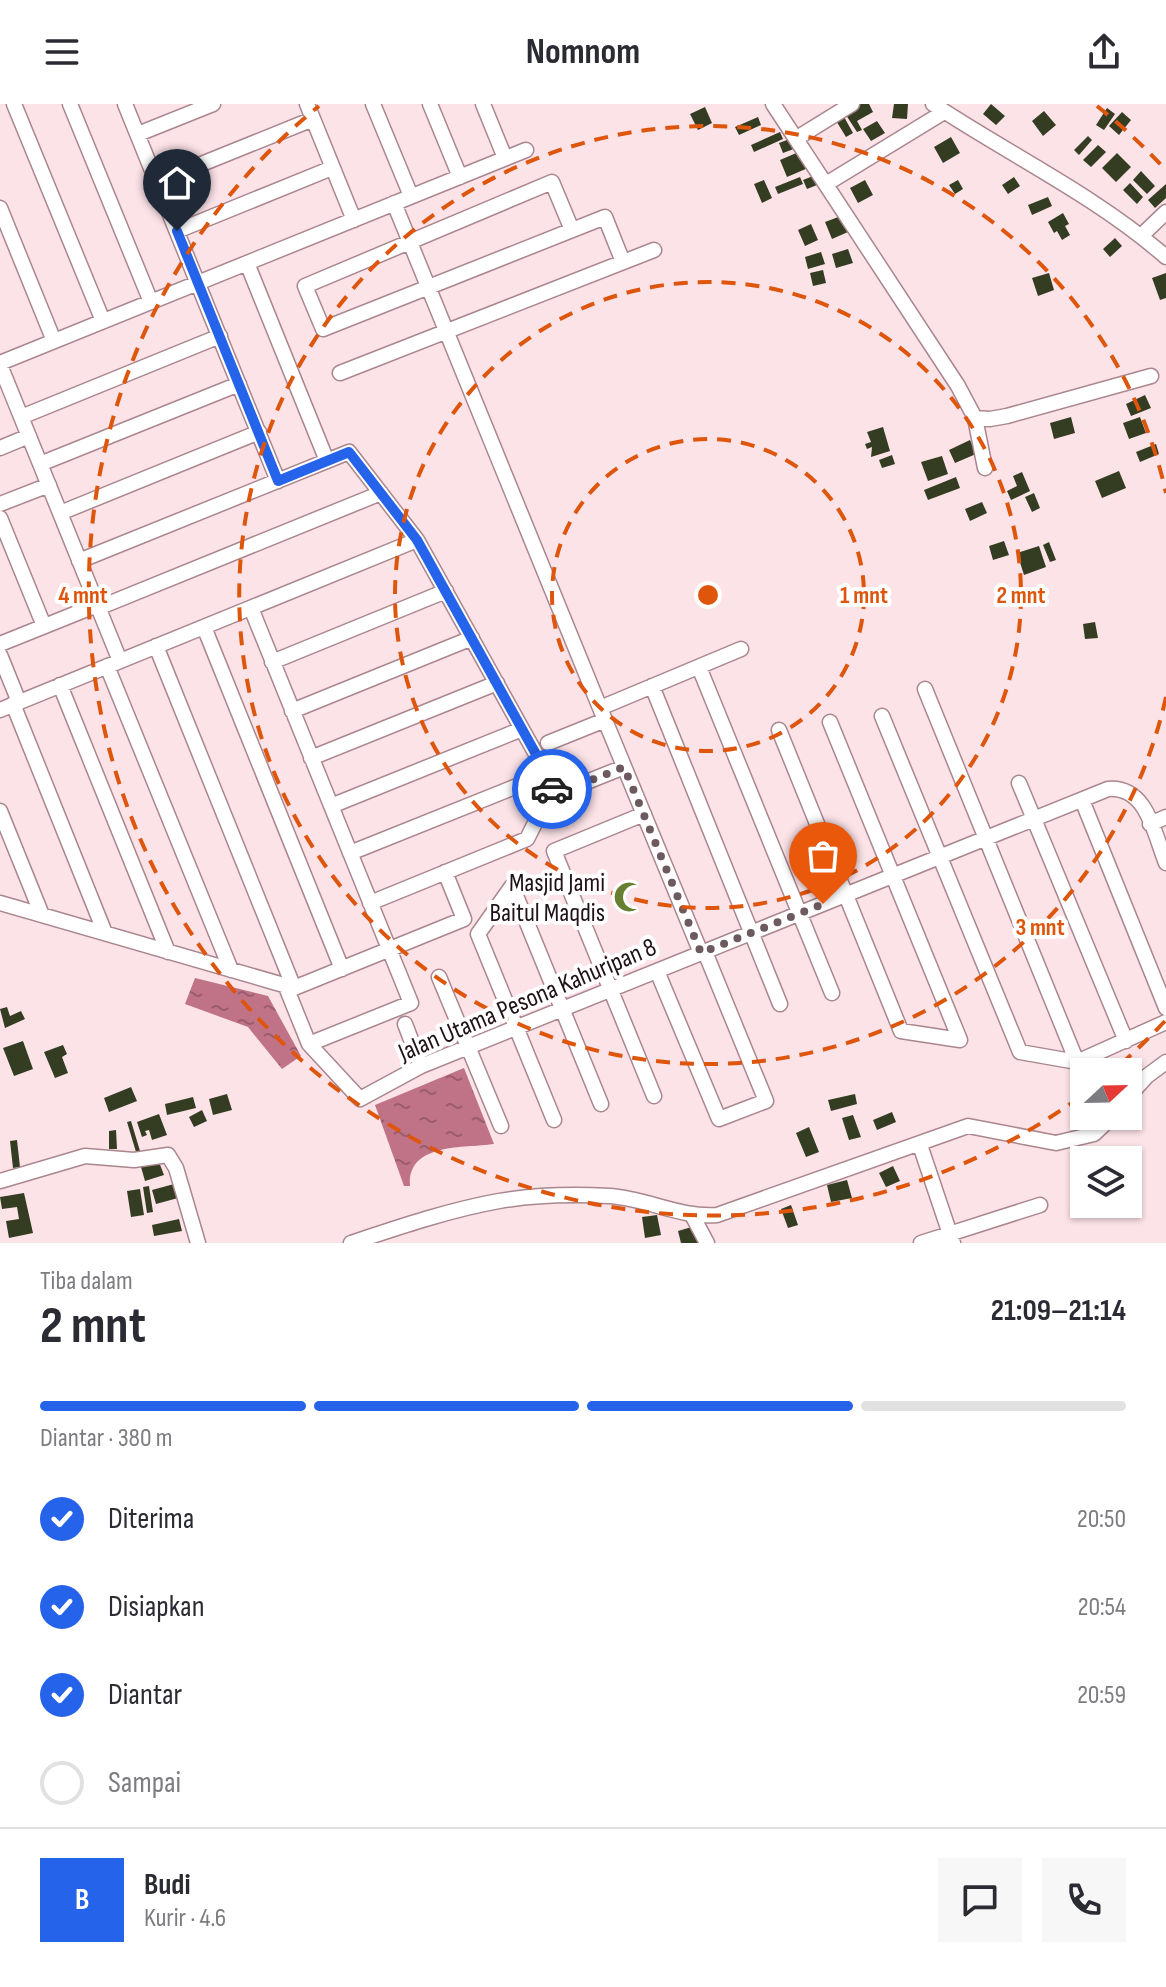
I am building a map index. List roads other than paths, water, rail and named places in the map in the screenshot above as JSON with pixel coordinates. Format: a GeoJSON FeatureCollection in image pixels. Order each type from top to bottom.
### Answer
{"type":"FeatureCollection","features":[{"type":"Feature","properties":{"kind":"street"},"geometry":{"type":"LineString","coordinates":[[14,104],[103,321]]}},
{"type":"Feature","properties":{"kind":"street"},"geometry":{"type":"LineString","coordinates":[[70,104],[151,302]]}},
{"type":"Feature","properties":{"kind":"street"},"geometry":{"type":"LineString","coordinates":[[125,104],[278,481]]}},
{"type":"Feature","properties":{"kind":"street"},"geometry":{"type":"LineString","coordinates":[[138,134],[213,104]]}},
{"type":"Feature","properties":{"kind":"street"},"geometry":{"type":"LineString","coordinates":[[307,104],[354,220]]}},
{"type":"Feature","properties":{"kind":"street"},"geometry":{"type":"LineString","coordinates":[[373,104],[411,196]]}},
{"type":"Feature","properties":{"kind":"street"},"geometry":{"type":"LineString","coordinates":[[430,104],[460,177]]}},
{"type":"Feature","properties":{"kind":"street"},"geometry":{"type":"LineString","coordinates":[[483,104],[505,158]]}},
{"type":"Feature","properties":{"kind":"street"},"geometry":{"type":"LineString","coordinates":[[773,104],[958,386],[975,418],[985,468]]}},
{"type":"Feature","properties":{"kind":"street"},"geometry":{"type":"LineString","coordinates":[[797,138],[852,104]]}},
{"type":"Feature","properties":{"kind":"street"},"geometry":{"type":"LineString","coordinates":[[826,184],[939,108],[1090,200],[1166,257]]}},
{"type":"Feature","properties":{"kind":"street"},"geometry":{"type":"LineString","coordinates":[[157,182],[313,119]]}},
{"type":"Feature","properties":{"kind":"street"},"geometry":{"type":"LineString","coordinates":[[231,970],[114,664],[98,606],[21,417],[5,391],[0,364],[526,150]]}},
{"type":"Feature","properties":{"kind":"street"},"geometry":{"type":"LineString","coordinates":[[177,231],[332,168]]}},
{"type":"Feature","properties":{"kind":"street"},"geometry":{"type":"LineString","coordinates":[[572,230],[552,182],[305,286],[323,329],[605,217],[623,262]]}},
{"type":"Feature","properties":{"kind":"street"},"geometry":{"type":"LineString","coordinates":[[394,203],[624,767],[766,1101],[719,1119],[657,971]]}},
{"type":"Feature","properties":{"kind":"street"},"geometry":{"type":"LineString","coordinates":[[0,208],[54,341]]}},
{"type":"Feature","properties":{"kind":"street"},"geometry":{"type":"LineString","coordinates":[[1141,236],[1166,212]]}},
{"type":"Feature","properties":{"kind":"street"},"geometry":{"type":"LineString","coordinates":[[340,373],[654,250]]}},
{"type":"Feature","properties":{"kind":"street"},"geometry":{"type":"LineString","coordinates":[[247,263],[327,461]]}},
{"type":"Feature","properties":{"kind":"street"},"geometry":{"type":"LineString","coordinates":[[21,417],[220,336]]}},
{"type":"Feature","properties":{"kind":"street"},"geometry":{"type":"LineString","coordinates":[[975,418],[1007,416],[1151,376]]}},
{"type":"Feature","properties":{"kind":"street"},"geometry":{"type":"LineString","coordinates":[[40,464],[239,384]]}},
{"type":"Feature","properties":{"kind":"street"},"geometry":{"type":"LineString","coordinates":[[60,513],[259,432]]}},
{"type":"Feature","properties":{"kind":"street"},"geometry":{"type":"LineString","coordinates":[[0,448],[29,436]]}},
{"type":"Feature","properties":{"kind":"street"},"geometry":{"type":"LineString","coordinates":[[79,561],[349,452],[417,540],[547,774],[552,789],[527,839],[370,903]]}},
{"type":"Feature","properties":{"kind":"street"},"geometry":{"type":"LineString","coordinates":[[0,504],[49,485]]}},
{"type":"Feature","properties":{"kind":"street"},"geometry":{"type":"LineString","coordinates":[[0,644],[381,493]]}},
{"type":"Feature","properties":{"kind":"street"},"geometry":{"type":"LineString","coordinates":[[0,518],[44,626]]}},
{"type":"Feature","properties":{"kind":"street"},"geometry":{"type":"LineString","coordinates":[[11,705],[417,540]]}},
{"type":"Feature","properties":{"kind":"street"},"geometry":{"type":"LineString","coordinates":[[272,662],[446,591]]}},
{"type":"Feature","properties":{"kind":"street"},"geometry":{"type":"LineString","coordinates":[[156,646],[290,987],[309,1044],[411,1003],[251,608]]}},
{"type":"Feature","properties":{"kind":"street"},"geometry":{"type":"LineString","coordinates":[[204,627],[342,969]]}},
{"type":"Feature","properties":{"kind":"street"},"geometry":{"type":"LineString","coordinates":[[292,711],[472,638]]}},
{"type":"Feature","properties":{"kind":"street"},"geometry":{"type":"LineString","coordinates":[[548,743],[652,686],[741,649]]}},
{"type":"Feature","properties":{"kind":"street"},"geometry":{"type":"LineString","coordinates":[[0,655],[11,705],[105,933]]}},
{"type":"Feature","properties":{"kind":"street"},"geometry":{"type":"LineString","coordinates":[[699,667],[832,993]]}},
{"type":"Feature","properties":{"kind":"street"},"geometry":{"type":"LineString","coordinates":[[311,758],[497,683]]}},
{"type":"Feature","properties":{"kind":"street"},"geometry":{"type":"LineString","coordinates":[[60,685],[168,952]]}},
{"type":"Feature","properties":{"kind":"street"},"geometry":{"type":"LineString","coordinates":[[652,686],[780,1004]]}},
{"type":"Feature","properties":{"kind":"street"},"geometry":{"type":"LineString","coordinates":[[925,689],[1075,1058]]}},
{"type":"Feature","properties":{"kind":"street"},"geometry":{"type":"LineString","coordinates":[[882,716],[1020,1052],[1070,1061]]}},
{"type":"Feature","properties":{"kind":"street"},"geometry":{"type":"LineString","coordinates":[[779,730],[901,1031],[960,1040],[830,722]]}},
{"type":"Feature","properties":{"kind":"street"},"geometry":{"type":"LineString","coordinates":[[331,806],[522,729]]}},
{"type":"Feature","properties":{"kind":"street"},"geometry":{"type":"LineString","coordinates":[[552,789],[569,789],[624,767]]}},
{"type":"Feature","properties":{"kind":"street"},"geometry":{"type":"LineString","coordinates":[[350,853],[547,774]]}},
{"type":"Feature","properties":{"kind":"street"},"geometry":{"type":"LineString","coordinates":[[1019,783],[1126,1041]]}},
{"type":"Feature","properties":{"kind":"street","name":"Jalan Utama Pesona Kahuripan 8"},"geometry":{"type":"LineString","coordinates":[[309,1044],[360,1099],[421,1066],[1108,789],[1121,788],[1143,805],[1166,863]]}},
{"type":"Feature","properties":{"kind":"street"},"geometry":{"type":"LineString","coordinates":[[1082,800],[1162,988],[1166,1008]]}},
{"type":"Feature","properties":{"kind":"street"},"geometry":{"type":"LineString","coordinates":[[0,811],[42,915]]}},
{"type":"Feature","properties":{"kind":"street"},"geometry":{"type":"LineString","coordinates":[[644,814],[554,851],[654,1096]]}},
{"type":"Feature","properties":{"kind":"street"},"geometry":{"type":"LineString","coordinates":[[1150,824],[1166,817]]}},
{"type":"Feature","properties":{"kind":"street"},"geometry":{"type":"LineString","coordinates":[[0,903],[290,987],[464,919],[445,872]]}},
{"type":"Feature","properties":{"kind":"street"},"geometry":{"type":"LineString","coordinates":[[554,1120],[478,934],[512,886],[601,1104]]}},
{"type":"Feature","properties":{"kind":"street"},"geometry":{"type":"LineString","coordinates":[[439,977],[501,1126]]}},
{"type":"Feature","properties":{"kind":"street"},"geometry":{"type":"LineString","coordinates":[[1086,1058],[1166,1022]]}},
{"type":"Feature","properties":{"kind":"street"},"geometry":{"type":"LineString","coordinates":[[405,1024],[421,1066]]}},
{"type":"Feature","properties":{"kind":"street"},"geometry":{"type":"LineString","coordinates":[[1142,1082],[1166,1062]]}},
{"type":"Feature","properties":{"kind":"street"},"geometry":{"type":"LineString","coordinates":[[351,1243],[499,1201],[563,1195],[631,1199],[692,1215],[717,1215],[968,1126],[1064,1142],[1098,1130]]}},
{"type":"Feature","properties":{"kind":"street"},"geometry":{"type":"LineString","coordinates":[[920,1145],[952,1238]]}},
{"type":"Feature","properties":{"kind":"street"},"geometry":{"type":"LineString","coordinates":[[0,1181],[85,1156],[134,1160],[168,1155],[176,1168],[198,1243]]}},
{"type":"Feature","properties":{"kind":"street"},"geometry":{"type":"LineString","coordinates":[[921,1243],[952,1238],[1040,1205]]}},
{"type":"Feature","properties":{"kind":"street"},"geometry":{"type":"LineString","coordinates":[[692,1215],[707,1243]]}},
{"type":"Feature","properties":{"kind":"water"},"geometry":{"type":"Polygon","coordinates":[[[195,978],[268,996],[301,1056],[282,1069],[248,1027],[185,1004],[195,978]]]}},
{"type":"Feature","properties":{"kind":"water"},"geometry":{"type":"Polygon","coordinates":[[[464,1068],[494,1144],[439,1150],[427,1155],[411,1172],[410,1186],[404,1186],[375,1105],[464,1068]]]}},
{"type":"Feature","properties":{"kind":"place","name":"Masjid Jami Baitul Maqdis"},"geometry":{"type":"Point","coordinates":[629,897]}}]}
